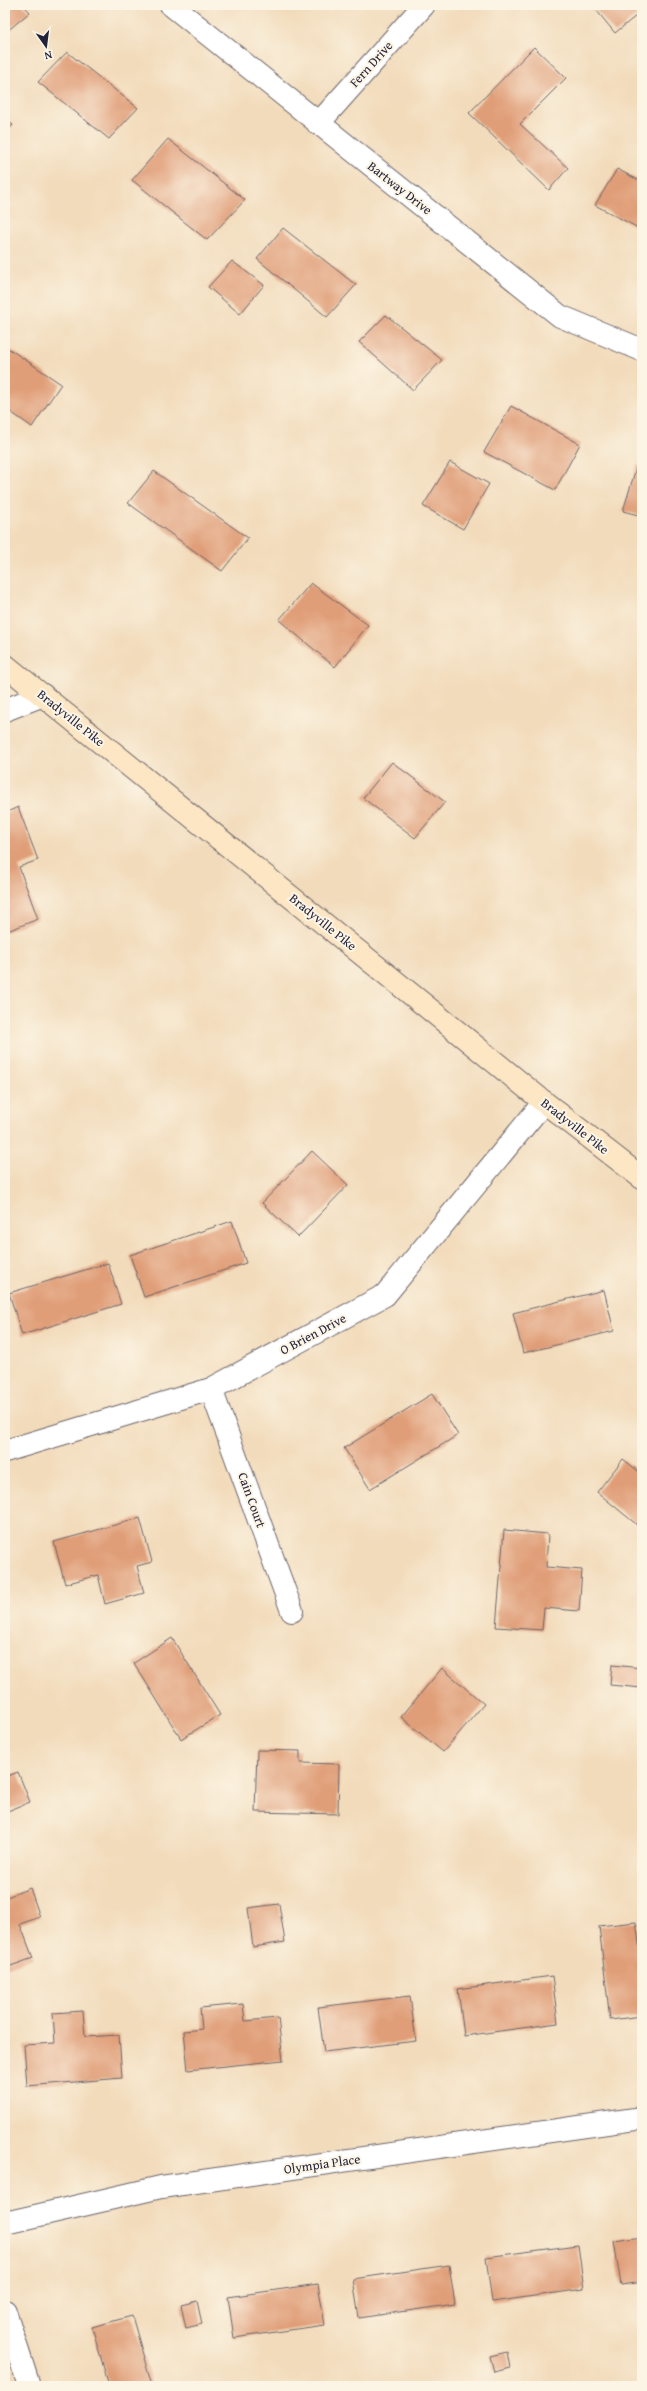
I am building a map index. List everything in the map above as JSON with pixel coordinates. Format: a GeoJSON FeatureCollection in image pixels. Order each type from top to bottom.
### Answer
{"type":"FeatureCollection","features":[{"type":"Feature","properties":{"kind":"main road","name":"Bradyville Pike"},"geometry":{"type":"LineString","coordinates":[[5,665],[544,1102],[642,1178]]}},
{"type":"Feature","properties":{"kind":"street","name":"Bartway Drive"},"geometry":{"type":"LineString","coordinates":[[171,5],[560,316],[642,350]]}},
{"type":"Feature","properties":{"kind":"street","name":"Fern Drive"},"geometry":{"type":"LineString","coordinates":[[318,124],[424,5]]}},
{"type":"Feature","properties":{"kind":"street"},"geometry":{"type":"LineString","coordinates":[[5,710],[43,696]]}},
{"type":"Feature","properties":{"kind":"street","name":"O Brien Drive"},"geometry":{"type":"LineString","coordinates":[[5,1452],[211,1389],[385,1295],[544,1102]]}},
{"type":"Feature","properties":{"kind":"street","name":"Cain Court"},"geometry":{"type":"LineString","coordinates":[[211,1389],[292,1612]]}},
{"type":"Feature","properties":{"kind":"street","name":"Olympia Place"},"geometry":{"type":"LineString","coordinates":[[5,2223],[161,2186],[642,2118]]}},
{"type":"Feature","properties":{"kind":"street"},"geometry":{"type":"LineString","coordinates":[[5,2311],[29,2386]]}},
{"type":"Feature","properties":{"kind":"building"},"geometry":{"type":"Polygon","coordinates":[[[5,5],[23,5],[30,12],[5,33],[5,5]]]}},
{"type":"Feature","properties":{"kind":"building"},"geometry":{"type":"Polygon","coordinates":[[[592,5],[642,5],[642,11],[615,33],[592,5]]]}},
{"type":"Feature","properties":{"kind":"building"},"geometry":{"type":"Polygon","coordinates":[[[534,47],[566,78],[520,124],[568,168],[549,190],[469,113],[534,47]]]}},
{"type":"Feature","properties":{"kind":"building"},"geometry":{"type":"Polygon","coordinates":[[[67,52],[138,108],[109,139],[38,82],[67,52]]]}},
{"type":"Feature","properties":{"kind":"building"},"geometry":{"type":"Polygon","coordinates":[[[5,119],[13,125],[5,133],[5,119]]]}},
{"type":"Feature","properties":{"kind":"building"},"geometry":{"type":"Polygon","coordinates":[[[168,139],[245,200],[207,240],[132,180],[168,139]]]}},
{"type":"Feature","properties":{"kind":"building"},"geometry":{"type":"Polygon","coordinates":[[[617,169],[642,182],[642,230],[595,205],[617,169]]]}},
{"type":"Feature","properties":{"kind":"building"},"geometry":{"type":"Polygon","coordinates":[[[283,228],[356,285],[327,317],[257,259],[283,228]]]}},
{"type":"Feature","properties":{"kind":"building"},"geometry":{"type":"Polygon","coordinates":[[[232,261],[264,285],[240,314],[208,287],[232,261]]]}},
{"type":"Feature","properties":{"kind":"building"},"geometry":{"type":"Polygon","coordinates":[[[386,315],[442,360],[413,390],[359,342],[386,315]]]}},
{"type":"Feature","properties":{"kind":"building"},"geometry":{"type":"Polygon","coordinates":[[[5,346],[61,384],[32,427],[5,408],[5,346]]]}},
{"type":"Feature","properties":{"kind":"building"},"geometry":{"type":"Polygon","coordinates":[[[511,406],[580,444],[555,490],[484,452],[511,406]]]}},
{"type":"Feature","properties":{"kind":"building"},"geometry":{"type":"Polygon","coordinates":[[[450,462],[489,484],[463,529],[423,506],[450,462]]]}},
{"type":"Feature","properties":{"kind":"building"},"geometry":{"type":"Polygon","coordinates":[[[637,465],[642,466],[642,516],[623,511],[637,465]]]}},
{"type":"Feature","properties":{"kind":"building"},"geometry":{"type":"Polygon","coordinates":[[[154,471],[248,538],[222,571],[128,503],[154,471]]]}},
{"type":"Feature","properties":{"kind":"building"},"geometry":{"type":"Polygon","coordinates":[[[311,583],[368,625],[335,667],[279,620],[311,583]]]}},
{"type":"Feature","properties":{"kind":"building"},"geometry":{"type":"Polygon","coordinates":[[[392,762],[445,802],[415,838],[363,798],[392,762]]]}},
{"type":"Feature","properties":{"kind":"building"},"geometry":{"type":"Polygon","coordinates":[[[18,807],[38,860],[19,867],[38,919],[5,932],[5,813],[18,807]]]}},
{"type":"Feature","properties":{"kind":"building"},"geometry":{"type":"Polygon","coordinates":[[[312,1151],[348,1185],[298,1237],[262,1203],[312,1151]]]}},
{"type":"Feature","properties":{"kind":"building"},"geometry":{"type":"Polygon","coordinates":[[[232,1221],[246,1263],[144,1297],[130,1255],[232,1221]]]}},
{"type":"Feature","properties":{"kind":"building"},"geometry":{"type":"Polygon","coordinates":[[[108,1263],[121,1304],[22,1335],[9,1293],[108,1263]]]}},
{"type":"Feature","properties":{"kind":"building"},"geometry":{"type":"Polygon","coordinates":[[[604,1290],[614,1331],[523,1353],[513,1313],[604,1290]]]}},
{"type":"Feature","properties":{"kind":"building"},"geometry":{"type":"Polygon","coordinates":[[[432,1394],[458,1435],[370,1489],[344,1448],[432,1394]]]}},
{"type":"Feature","properties":{"kind":"building"},"geometry":{"type":"Polygon","coordinates":[[[623,1459],[642,1474],[642,1529],[597,1492],[623,1459]]]}},
{"type":"Feature","properties":{"kind":"building"},"geometry":{"type":"Polygon","coordinates":[[[140,1518],[152,1562],[137,1566],[144,1593],[105,1604],[98,1575],[65,1584],[54,1542],[140,1518]]]}},
{"type":"Feature","properties":{"kind":"building"},"geometry":{"type":"Polygon","coordinates":[[[504,1530],[548,1534],[546,1567],[582,1570],[579,1611],[544,1608],[542,1630],[496,1627],[504,1530]]]}},
{"type":"Feature","properties":{"kind":"building"},"geometry":{"type":"Polygon","coordinates":[[[172,1638],[220,1715],[181,1739],[134,1663],[172,1638]]]}},
{"type":"Feature","properties":{"kind":"building"},"geometry":{"type":"Polygon","coordinates":[[[612,1665],[642,1668],[642,1688],[610,1685],[612,1665]]]}},
{"type":"Feature","properties":{"kind":"building"},"geometry":{"type":"Polygon","coordinates":[[[442,1668],[484,1704],[443,1752],[401,1717],[442,1668]]]}},
{"type":"Feature","properties":{"kind":"building"},"geometry":{"type":"Polygon","coordinates":[[[257,1750],[300,1751],[300,1763],[339,1764],[338,1814],[255,1812],[257,1750]]]}},
{"type":"Feature","properties":{"kind":"building"},"geometry":{"type":"Polygon","coordinates":[[[18,1772],[30,1802],[5,1812],[5,1777],[18,1772]]]}},
{"type":"Feature","properties":{"kind":"building"},"geometry":{"type":"Polygon","coordinates":[[[30,1888],[40,1917],[20,1924],[33,1958],[5,1968],[5,1891],[7,1897],[30,1888]]]}},
{"type":"Feature","properties":{"kind":"building"},"geometry":{"type":"Polygon","coordinates":[[[279,1904],[285,1942],[253,1947],[248,1908],[279,1904]]]}},
{"type":"Feature","properties":{"kind":"building"},"geometry":{"type":"Polygon","coordinates":[[[636,1922],[642,1965],[642,2016],[610,2020],[599,1926],[636,1922]]]}},
{"type":"Feature","properties":{"kind":"building"},"geometry":{"type":"Polygon","coordinates":[[[552,1976],[558,2023],[464,2036],[458,1989],[552,1976]]]}},
{"type":"Feature","properties":{"kind":"building"},"geometry":{"type":"Polygon","coordinates":[[[410,1996],[416,2041],[324,2052],[318,2007],[410,1996]]]}},
{"type":"Feature","properties":{"kind":"building"},"geometry":{"type":"Polygon","coordinates":[[[243,2004],[245,2021],[278,2018],[283,2060],[188,2070],[184,2031],[202,2029],[200,2008],[243,2004]]]}},
{"type":"Feature","properties":{"kind":"building"},"geometry":{"type":"Polygon","coordinates":[[[83,2011],[85,2037],[119,2035],[122,2078],[27,2086],[24,2045],[55,2043],[53,2013],[83,2011]]]}},
{"type":"Feature","properties":{"kind":"building"},"geometry":{"type":"Polygon","coordinates":[[[642,2237],[642,2282],[621,2285],[614,2241],[642,2237]]]}},
{"type":"Feature","properties":{"kind":"building"},"geometry":{"type":"Polygon","coordinates":[[[578,2245],[584,2289],[492,2302],[486,2257],[578,2245]]]}},
{"type":"Feature","properties":{"kind":"building"},"geometry":{"type":"Polygon","coordinates":[[[449,2265],[455,2304],[359,2318],[353,2279],[449,2265]]]}},
{"type":"Feature","properties":{"kind":"building"},"geometry":{"type":"Polygon","coordinates":[[[318,2284],[325,2325],[234,2338],[228,2297],[318,2284]]]}},
{"type":"Feature","properties":{"kind":"building"},"geometry":{"type":"Polygon","coordinates":[[[197,2301],[202,2324],[186,2328],[181,2305],[197,2301]]]}},
{"type":"Feature","properties":{"kind":"building"},"geometry":{"type":"Polygon","coordinates":[[[132,2316],[152,2386],[109,2386],[92,2327],[132,2316]]]}},
{"type":"Feature","properties":{"kind":"building"},"geometry":{"type":"Polygon","coordinates":[[[507,2352],[510,2368],[494,2372],[490,2356],[507,2352]]]}}]}
